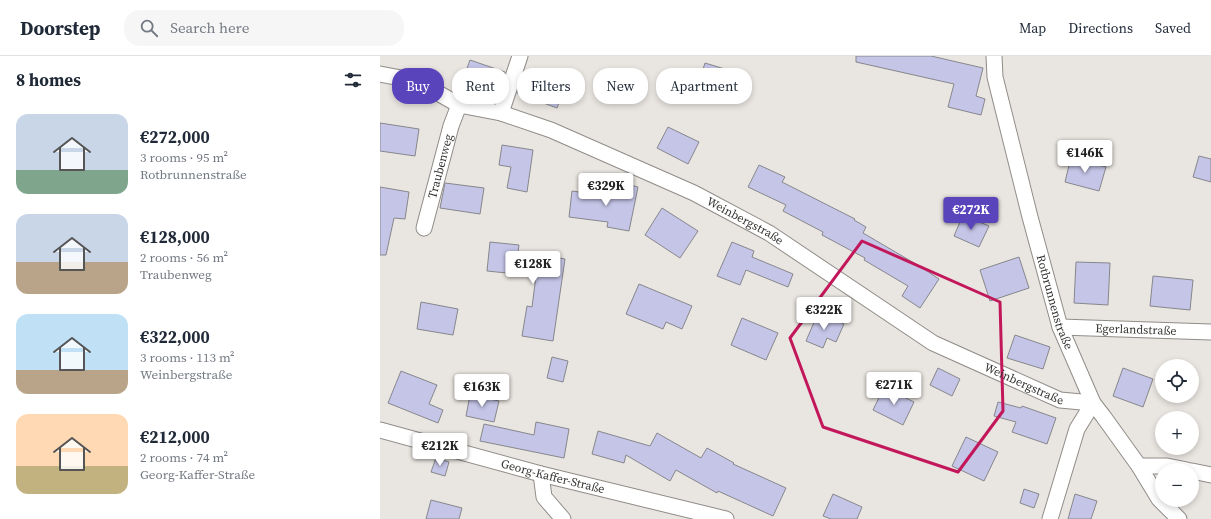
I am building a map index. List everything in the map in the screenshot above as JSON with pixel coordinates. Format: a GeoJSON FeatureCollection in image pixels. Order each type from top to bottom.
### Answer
{"type":"FeatureCollection","features":[{"type":"Feature","properties":{"kind":"street"},"geometry":{"type":"LineString","coordinates":[[501,113],[520,56]]}},
{"type":"Feature","properties":{"kind":"street","name":"Rotbrunnenstraße"},"geometry":{"type":"LineString","coordinates":[[994,56],[994,78],[1060,327],[1093,403],[1139,466],[1159,499],[1179,519]]}},
{"type":"Feature","properties":{"kind":"street","name":"Weinbergstraße"},"geometry":{"type":"LineString","coordinates":[[380,74],[417,81],[459,105],[501,113],[551,130],[694,193],[769,233],[933,343],[1060,400],[1093,403]]}},
{"type":"Feature","properties":{"kind":"street","name":"Traubenweg"},"geometry":{"type":"LineString","coordinates":[[424,228],[451,126],[459,105]]}},
{"type":"Feature","properties":{"kind":"street","name":"Egerlandstraße"},"geometry":{"type":"LineString","coordinates":[[1060,327],[1211,332]]}},
{"type":"Feature","properties":{"kind":"street"},"geometry":{"type":"LineString","coordinates":[[1050,519],[1077,429],[1093,403]]}},
{"type":"Feature","properties":{"kind":"street","name":"Georg-Kaffer-Straße"},"geometry":{"type":"LineString","coordinates":[[380,430],[541,474],[726,519]]}},
{"type":"Feature","properties":{"kind":"street"},"geometry":{"type":"LineString","coordinates":[[1139,466],[1155,466]]}},
{"type":"Feature","properties":{"kind":"street"},"geometry":{"type":"LineString","coordinates":[[1199,472],[1211,475]]}},
{"type":"Feature","properties":{"kind":"street"},"geometry":{"type":"LineString","coordinates":[[541,474],[544,497],[563,519]]}},
{"type":"Feature","properties":{"kind":"highlighted area"},"geometry":{"type":"Polygon","coordinates":[[[862,241],[1000,302],[1003,411],[958,472],[823,427],[790,338],[862,241]]]}},
{"type":"Feature","properties":{"kind":"building"},"geometry":{"type":"Polygon","coordinates":[[[856,56],[931,56],[983,68],[976,96],[985,99],[981,115],[948,107],[954,84],[856,62],[856,56]]]}},
{"type":"Feature","properties":{"kind":"building"},"geometry":{"type":"Polygon","coordinates":[[[470,60],[493,68],[467,68],[470,60]]]}},
{"type":"Feature","properties":{"kind":"building"},"geometry":{"type":"Polygon","coordinates":[[[705,63],[721,68],[703,68],[705,63]]]}},
{"type":"Feature","properties":{"kind":"building"},"geometry":{"type":"Polygon","coordinates":[[[546,104],[558,104],[557,108],[546,104]]]}},
{"type":"Feature","properties":{"kind":"building"},"geometry":{"type":"Polygon","coordinates":[[[380,123],[419,129],[415,156],[380,151],[380,123]]]}},
{"type":"Feature","properties":{"kind":"building"},"geometry":{"type":"Polygon","coordinates":[[[668,127],[699,142],[688,164],[657,148],[668,127]]]}},
{"type":"Feature","properties":{"kind":"building"},"geometry":{"type":"Polygon","coordinates":[[[502,145],[533,150],[527,192],[507,188],[511,167],[499,165],[502,145]]]}},
{"type":"Feature","properties":{"kind":"building"},"geometry":{"type":"Polygon","coordinates":[[[1199,156],[1211,159],[1211,182],[1193,177],[1199,156]]]}},
{"type":"Feature","properties":{"kind":"building"},"geometry":{"type":"Polygon","coordinates":[[[1071,157],[1106,167],[1099,191],[1065,182],[1071,157]]]}},
{"type":"Feature","properties":{"kind":"building"},"geometry":{"type":"Polygon","coordinates":[[[759,165],[785,177],[782,182],[855,219],[854,220],[866,227],[863,233],[939,279],[920,308],[902,296],[908,286],[864,260],[865,258],[822,235],[823,232],[783,211],[786,205],[748,187],[759,165]]]}},
{"type":"Feature","properties":{"kind":"building"},"geometry":{"type":"Polygon","coordinates":[[[617,182],[638,187],[629,231],[607,227],[608,222],[569,217],[572,191],[614,197],[617,182]]]}},
{"type":"Feature","properties":{"kind":"building"},"geometry":{"type":"Polygon","coordinates":[[[445,183],[484,188],[480,214],[440,208],[445,183]]]}},
{"type":"Feature","properties":{"kind":"building"},"geometry":{"type":"Polygon","coordinates":[[[380,187],[409,192],[405,219],[394,218],[386,255],[380,255],[380,187]]]}},
{"type":"Feature","properties":{"kind":"building"},"geometry":{"type":"Polygon","coordinates":[[[662,208],[698,231],[680,258],[645,235],[662,208]]]}},
{"type":"Feature","properties":{"kind":"building"},"geometry":{"type":"Polygon","coordinates":[[[963,215],[989,226],[979,247],[954,236],[963,215]]]}},
{"type":"Feature","properties":{"kind":"building"},"geometry":{"type":"Polygon","coordinates":[[[490,242],[519,245],[518,252],[565,259],[553,341],[522,336],[527,306],[532,307],[536,276],[487,271],[490,242]]]}},
{"type":"Feature","properties":{"kind":"building"},"geometry":{"type":"Polygon","coordinates":[[[732,242],[754,251],[752,257],[793,274],[788,287],[746,270],[740,285],[717,276],[732,242]]]}},
{"type":"Feature","properties":{"kind":"building"},"geometry":{"type":"Polygon","coordinates":[[[1019,257],[1029,288],[990,301],[980,270],[1019,257]]]}},
{"type":"Feature","properties":{"kind":"building"},"geometry":{"type":"Polygon","coordinates":[[[1076,262],[1110,263],[1108,305],[1074,303],[1076,262]]]}},
{"type":"Feature","properties":{"kind":"building"},"geometry":{"type":"Polygon","coordinates":[[[1153,276],[1193,280],[1190,310],[1150,306],[1153,276]]]}},
{"type":"Feature","properties":{"kind":"building"},"geometry":{"type":"Polygon","coordinates":[[[639,284],[692,306],[682,329],[666,322],[663,329],[626,314],[639,284]]]}},
{"type":"Feature","properties":{"kind":"building"},"geometry":{"type":"Polygon","coordinates":[[[421,302],[458,309],[453,335],[417,329],[421,302]]]}},
{"type":"Feature","properties":{"kind":"building"},"geometry":{"type":"Polygon","coordinates":[[[818,313],[844,324],[836,342],[827,338],[823,348],[806,341],[818,313]]]}},
{"type":"Feature","properties":{"kind":"building"},"geometry":{"type":"Polygon","coordinates":[[[742,318],[778,333],[766,360],[731,345],[742,318]]]}},
{"type":"Feature","properties":{"kind":"building"},"geometry":{"type":"Polygon","coordinates":[[[1015,335],[1050,347],[1043,369],[1007,358],[1015,335]]]}},
{"type":"Feature","properties":{"kind":"building"},"geometry":{"type":"Polygon","coordinates":[[[552,357],[568,361],[563,382],[547,378],[552,357]]]}},
{"type":"Feature","properties":{"kind":"building"},"geometry":{"type":"Polygon","coordinates":[[[938,368],[960,379],[952,396],[930,385],[938,368]]]}},
{"type":"Feature","properties":{"kind":"building"},"geometry":{"type":"Polygon","coordinates":[[[1123,368],[1153,379],[1143,407],[1113,396],[1123,368]]]}},
{"type":"Feature","properties":{"kind":"building"},"geometry":{"type":"Polygon","coordinates":[[[401,371],[437,385],[429,404],[443,410],[438,423],[388,403],[401,371]]]}},
{"type":"Feature","properties":{"kind":"building"},"geometry":{"type":"Polygon","coordinates":[[[884,387],[914,402],[903,425],[873,410],[884,387]]]}},
{"type":"Feature","properties":{"kind":"building"},"geometry":{"type":"Polygon","coordinates":[[[470,395],[499,401],[494,422],[466,416],[470,395]]]}},
{"type":"Feature","properties":{"kind":"building"},"geometry":{"type":"Polygon","coordinates":[[[998,402],[1021,408],[1022,406],[1056,418],[1047,444],[1012,432],[1016,422],[994,416],[998,402]]]}},
{"type":"Feature","properties":{"kind":"building"},"geometry":{"type":"Polygon","coordinates":[[[536,422],[569,429],[564,458],[480,441],[484,424],[534,435],[536,422]]]}},
{"type":"Feature","properties":{"kind":"building"},"geometry":{"type":"Polygon","coordinates":[[[598,431],[650,446],[657,433],[701,458],[707,448],[734,463],[733,464],[786,488],[773,516],[718,491],[717,493],[676,470],[670,481],[626,455],[624,463],[592,454],[598,431]]]}},
{"type":"Feature","properties":{"kind":"building"},"geometry":{"type":"Polygon","coordinates":[[[966,437],[998,452],[984,481],[952,466],[966,437]]]}},
{"type":"Feature","properties":{"kind":"building"},"geometry":{"type":"Polygon","coordinates":[[[436,458],[449,462],[445,476],[431,472],[436,458]]]}},
{"type":"Feature","properties":{"kind":"building"},"geometry":{"type":"Polygon","coordinates":[[[1024,489],[1039,494],[1034,508],[1020,503],[1024,489]]]}},
{"type":"Feature","properties":{"kind":"building"},"geometry":{"type":"Polygon","coordinates":[[[833,494],[862,507],[857,519],[831,519],[823,516],[833,494]]]}},
{"type":"Feature","properties":{"kind":"building"},"geometry":{"type":"Polygon","coordinates":[[[1075,494],[1097,501],[1091,519],[1068,519],[1075,494]]]}},
{"type":"Feature","properties":{"kind":"building"},"geometry":{"type":"Polygon","coordinates":[[[431,500],[462,508],[459,519],[426,519],[431,500]]]}}]}
